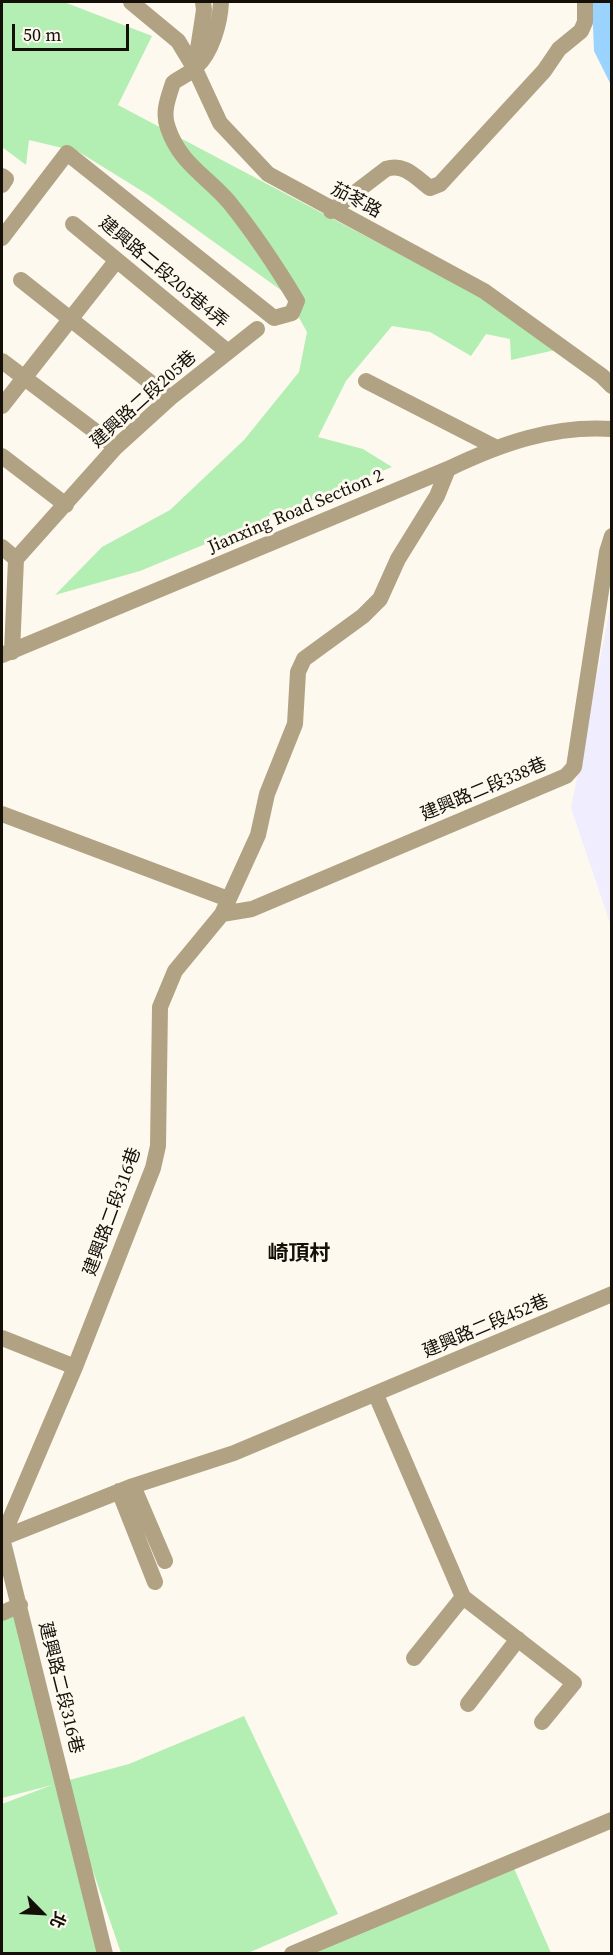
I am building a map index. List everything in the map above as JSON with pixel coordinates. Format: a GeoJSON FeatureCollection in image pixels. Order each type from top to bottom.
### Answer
{"type":"FeatureCollection","features":[{"type":"Feature","properties":{"kind":"street","name":"茄苳路"},"geometry":{"type":"LineString","coordinates":[[131,2],[178,41],[195,69],[220,123],[268,174],[331,211],[484,291],[612,386]]}},
{"type":"Feature","properties":{"kind":"street"},"geometry":{"type":"LineString","coordinates":[[195,69],[204,10],[202,2]]}},
{"type":"Feature","properties":{"kind":"street"},"geometry":{"type":"LineString","coordinates":[[2,238],[67,153],[274,318],[292,313],[297,301],[270,256],[227,200],[194,171],[167,128],[165,110],[172,83],[195,69],[206,54],[215,33],[221,2]]}},
{"type":"Feature","properties":{"kind":"street"},"geometry":{"type":"LineString","coordinates":[[331,211],[386,169],[394,167],[404,168],[430,188],[440,184],[544,71],[559,49],[581,31],[585,22],[585,2]]}},
{"type":"Feature","properties":{"kind":"street"},"geometry":{"type":"LineString","coordinates":[[2,176],[6,179],[2,185]]}},
{"type":"Feature","properties":{"kind":"street","name":"建興路二段205巷4弄"},"geometry":{"type":"LineString","coordinates":[[73,224],[228,352]]}},
{"type":"Feature","properties":{"kind":"street"},"geometry":{"type":"LineString","coordinates":[[2,406],[117,260]]}},
{"type":"Feature","properties":{"kind":"street"},"geometry":{"type":"LineString","coordinates":[[21,280],[170,398]]}},
{"type":"Feature","properties":{"kind":"street","name":"建興路二段205巷"},"geometry":{"type":"LineString","coordinates":[[16,559],[116,447],[170,398],[256,329]]}},
{"type":"Feature","properties":{"kind":"street"},"geometry":{"type":"LineString","coordinates":[[2,361],[116,447]]}},
{"type":"Feature","properties":{"kind":"street"},"geometry":{"type":"LineString","coordinates":[[366,381],[495,447]]}},
{"type":"Feature","properties":{"kind":"street","name":"Jianxing Road Section 2"},"geometry":{"type":"LineString","coordinates":[[7,653],[448,469],[495,447],[540,434],[589,428],[612,429]]}},
{"type":"Feature","properties":{"kind":"street"},"geometry":{"type":"LineString","coordinates":[[2,456],[66,505]]}},
{"type":"Feature","properties":{"kind":"street","name":"建興路二段316巷"},"geometry":{"type":"LineString","coordinates":[[105,1953],[2,1538],[75,1367],[153,1168],[158,1146],[160,1007],[175,972],[225,906],[258,835],[267,794],[295,724],[298,672],[304,659],[363,616],[380,599],[398,559],[437,495],[448,469]]}},
{"type":"Feature","properties":{"kind":"street","name":"建興路二段338巷"},"geometry":{"type":"LineString","coordinates":[[225,906],[252,909],[566,776],[574,767],[607,552],[612,536]]}},
{"type":"Feature","properties":{"kind":"street"},"geometry":{"type":"LineString","coordinates":[[2,548],[16,559],[7,653]]}},
{"type":"Feature","properties":{"kind":"street"},"geometry":{"type":"LineString","coordinates":[[2,814],[225,906]]}},
{"type":"Feature","properties":{"kind":"street","name":"建興路二段452巷"},"geometry":{"type":"LineString","coordinates":[[2,1538],[126,1488],[234,1453],[612,1294]]}},
{"type":"Feature","properties":{"kind":"street"},"geometry":{"type":"LineString","coordinates":[[2,1338],[75,1367]]}},
{"type":"Feature","properties":{"kind":"street"},"geometry":{"type":"LineString","coordinates":[[376,1395],[463,1597],[574,1683],[542,1722]]}},
{"type":"Feature","properties":{"kind":"street"},"geometry":{"type":"LineString","coordinates":[[126,1488],[165,1561]]}},
{"type":"Feature","properties":{"kind":"street"},"geometry":{"type":"LineString","coordinates":[[126,1488],[155,1582]]}},
{"type":"Feature","properties":{"kind":"street"},"geometry":{"type":"LineString","coordinates":[[414,1658],[463,1597]]}},
{"type":"Feature","properties":{"kind":"street"},"geometry":{"type":"LineString","coordinates":[[2,1612],[20,1605]]}},
{"type":"Feature","properties":{"kind":"street"},"geometry":{"type":"LineString","coordinates":[[468,1704],[518,1639]]}},
{"type":"Feature","properties":{"kind":"street"},"geometry":{"type":"LineString","coordinates":[[292,1953],[612,1820]]}},
{"type":"Feature","properties":{"kind":"shaded area"},"geometry":{"type":"Polygon","coordinates":[[[611,603],[611,926],[571,808],[611,603]]]}},
{"type":"Feature","properties":{"kind":"green space"},"geometry":{"type":"Polygon","coordinates":[[[2,2],[64,2],[152,36],[118,105],[573,346],[511,360],[510,339],[486,334],[471,356],[430,332],[392,326],[346,381],[318,437],[363,449],[392,467],[140,571],[55,595],[102,547],[170,510],[244,440],[299,372],[307,332],[285,293],[150,196],[79,152],[29,140],[26,165],[2,147],[2,2]]]}},
{"type":"Feature","properties":{"kind":"green space"},"geometry":{"type":"Polygon","coordinates":[[[20,1605],[62,1782],[129,1764],[244,1716],[338,1914],[248,1953],[121,1953],[66,1792],[105,1953],[2,1953],[2,1804],[52,1785],[2,1798],[2,1612],[20,1605]]]}},
{"type":"Feature","properties":{"kind":"green space"},"geometry":{"type":"Polygon","coordinates":[[[510,1859],[551,1953],[290,1954],[510,1859]]]}},
{"type":"Feature","properties":{"kind":"water"},"geometry":{"type":"Polygon","coordinates":[[[592,2],[611,2],[611,85],[594,51],[592,2]]]}},
{"type":"Feature","properties":{"kind":"district","name":"崎頂村"},"geometry":{"type":"Point","coordinates":[299,1255]}}]}
